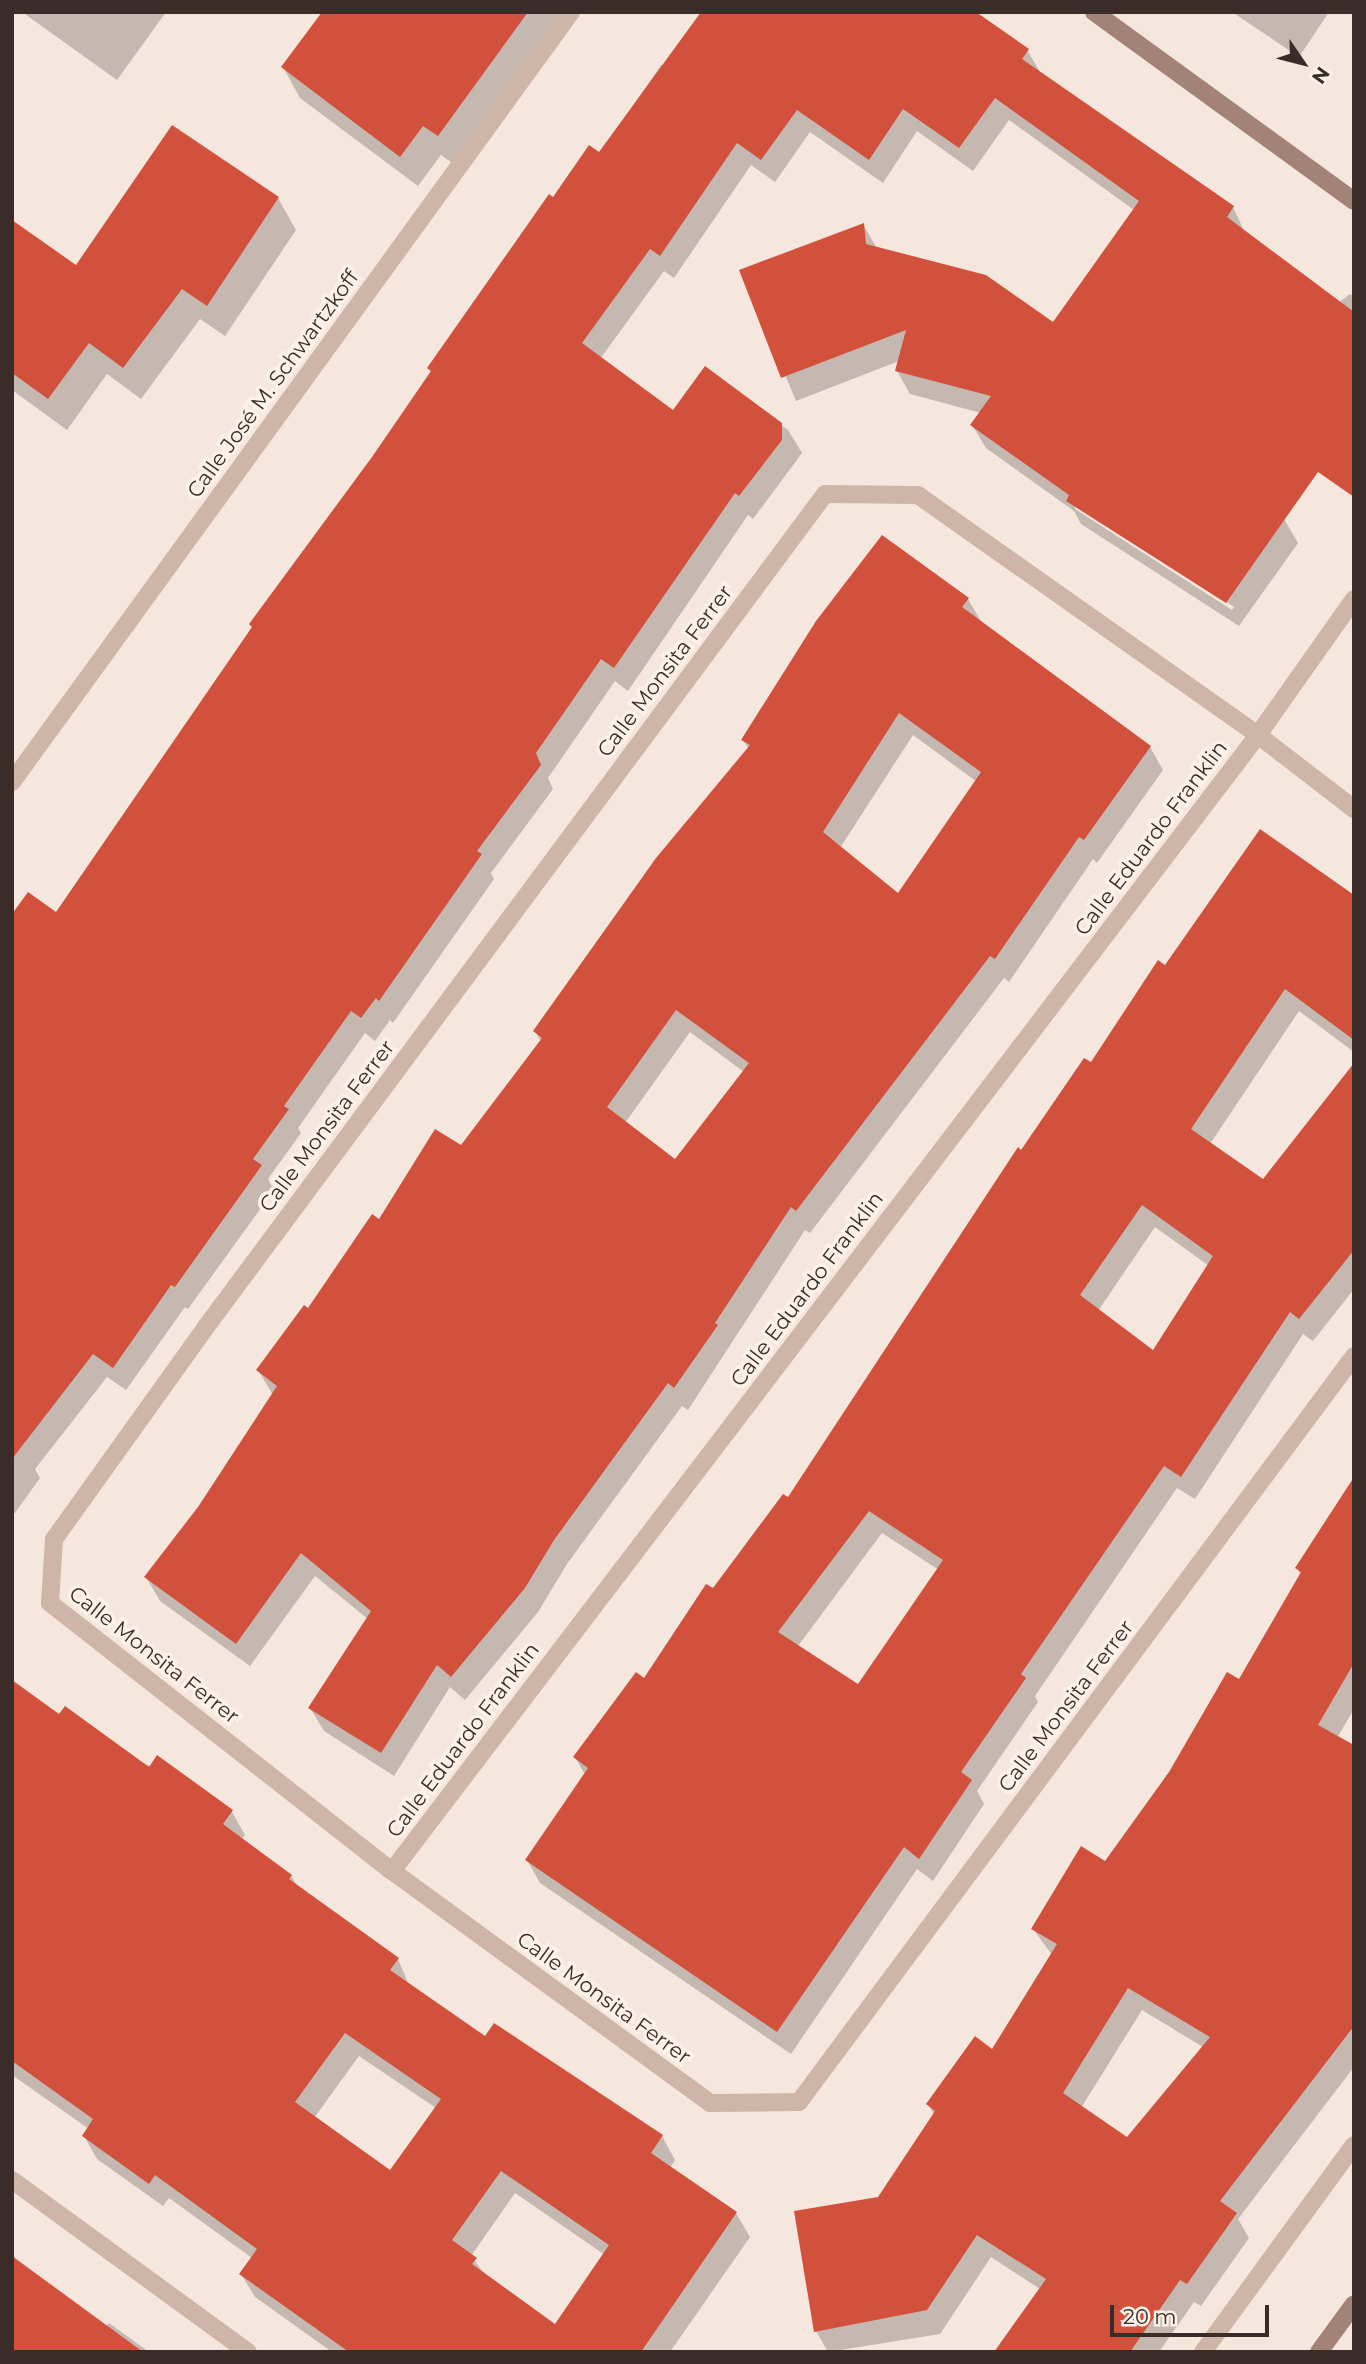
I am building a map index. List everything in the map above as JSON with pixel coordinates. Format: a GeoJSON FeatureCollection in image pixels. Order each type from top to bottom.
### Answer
{"type":"FeatureCollection","features":[{"type":"Feature","properties":{"kind":"street","name":"Calle José M. Schwartzkoff"},"geometry":{"type":"LineString","coordinates":[[12,782],[571,12]]}},
{"type":"Feature","properties":{"kind":"street"},"geometry":{"type":"LineString","coordinates":[[1094,12],[1354,201]]}},
{"type":"Feature","properties":{"kind":"street","name":"Calle Monsita Ferrer"},"geometry":{"type":"LineString","coordinates":[[1258,735],[918,495],[825,494],[206,1327],[54,1539],[50,1603],[392,1871],[710,2103],[799,2102],[1354,1356]]}},
{"type":"Feature","properties":{"kind":"street","name":"Calle Eduardo Franklin"},"geometry":{"type":"LineString","coordinates":[[392,1871],[1258,735],[1354,599]]}},
{"type":"Feature","properties":{"kind":"street"},"geometry":{"type":"LineString","coordinates":[[1258,735],[1354,809]]}},
{"type":"Feature","properties":{"kind":"street"},"geometry":{"type":"LineString","coordinates":[[1203,2352],[1354,2145]]}},
{"type":"Feature","properties":{"kind":"street"},"geometry":{"type":"LineString","coordinates":[[12,2179],[248,2352]]}},
{"type":"Feature","properties":{"kind":"street"},"geometry":{"type":"LineString","coordinates":[[1318,2352],[1354,2304]]}},
{"type":"Feature","properties":{"kind":"building"},"geometry":{"type":"Polygon","coordinates":[[[322,12],[528,12],[438,136],[423,126],[400,157],[281,67],[322,12]]]}},
{"type":"Feature","properties":{"kind":"building"},"geometry":{"type":"Polygon","coordinates":[[[701,12],[976,12],[1029,49],[1022,59],[1234,206],[1227,217],[1354,312],[1354,497],[1318,472],[1226,603],[1066,501],[1069,495],[970,425],[991,396],[895,371],[906,330],[781,378],[739,270],[864,223],[866,244],[986,275],[1053,322],[1139,201],[995,98],[959,148],[903,109],[869,160],[797,110],[761,160],[737,143],[660,256],[650,249],[582,343],[673,410],[705,366],[782,423],[782,440],[739,496],[735,493],[614,668],[601,659],[536,753],[541,765],[477,851],[482,854],[379,1001],[376,998],[361,1018],[351,1011],[284,1106],[289,1109],[253,1159],[262,1165],[175,1287],[171,1285],[113,1368],[93,1354],[12,1459],[12,914],[28,892],[56,912],[252,627],[249,624],[372,457],[431,371],[427,368],[549,194],[553,197],[589,145],[599,152],[701,12]]]}},
{"type":"Feature","properties":{"kind":"building"},"geometry":{"type":"Polygon","coordinates":[[[172,125],[279,197],[207,306],[182,289],[123,368],[89,343],[48,399],[12,373],[12,220],[76,265],[172,125]]]}},
{"type":"Feature","properties":{"kind":"building"},"geometry":{"type":"Polygon","coordinates":[[[882,535],[969,598],[962,607],[1151,746],[1084,840],[1079,837],[995,959],[990,956],[796,1211],[791,1207],[715,1323],[718,1325],[674,1388],[668,1383],[554,1540],[525,1588],[451,1677],[437,1665],[381,1753],[308,1708],[371,1611],[301,1553],[236,1644],[144,1577],[198,1507],[277,1386],[256,1370],[304,1305],[308,1308],[372,1214],[379,1219],[435,1129],[461,1145],[542,1038],[533,1031],[656,858],[750,745],[741,740],[816,621],[882,535]],[[899,713],[823,832],[898,893],[981,772],[899,713]],[[676,1010],[607,1107],[675,1159],[749,1063],[676,1010]]]}},
{"type":"Feature","properties":{"kind":"building"},"geometry":{"type":"Polygon","coordinates":[[[1260,829],[1354,895],[1354,1040],[1285,989],[1191,1129],[1263,1179],[1354,1063],[1354,1250],[1299,1319],[1290,1312],[1181,1477],[1164,1466],[1021,1674],[1026,1678],[961,1772],[972,1780],[919,1859],[904,1847],[777,2032],[525,1860],[588,1768],[573,1757],[636,1672],[644,1678],[706,1584],[713,1588],[783,1494],[788,1497],[1018,1147],[1021,1150],[1084,1058],[1091,1062],[1158,960],[1165,965],[1260,829]],[[1142,1205],[1080,1295],[1153,1350],[1213,1256],[1142,1205]],[[869,1511],[778,1632],[858,1684],[943,1560],[869,1511]]]}},
{"type":"Feature","properties":{"kind":"building"},"geometry":{"type":"Polygon","coordinates":[[[1354,1477],[1354,1663],[1318,1725],[1354,1745],[1354,2026],[1220,2201],[1237,2213],[1187,2284],[1180,2280],[1130,2352],[994,2352],[1046,2279],[977,2235],[927,2310],[814,2332],[794,2211],[878,2197],[935,2111],[926,2104],[975,2036],[992,2049],[1057,1944],[1031,1929],[1081,1846],[1105,1861],[1169,1772],[1227,1672],[1239,1679],[1301,1572],[1295,1568],[1354,1477]],[[1128,1988],[1063,2093],[1127,2137],[1210,2037],[1128,1988]]]}},
{"type":"Feature","properties":{"kind":"building"},"geometry":{"type":"Polygon","coordinates":[[[12,1680],[59,1714],[65,1706],[149,1767],[157,1755],[233,1810],[223,1824],[292,1875],[289,1879],[399,1958],[390,1970],[485,2036],[494,2023],[663,2135],[651,2153],[737,2212],[641,2352],[349,2352],[239,2274],[257,2249],[155,2175],[149,2184],[82,2136],[93,2119],[12,2061],[12,1680]],[[345,2033],[295,2102],[390,2170],[441,2099],[345,2033]],[[501,2171],[452,2240],[477,2258],[472,2264],[555,2324],[609,2245],[501,2171]]]}},
{"type":"Feature","properties":{"kind":"building"},"geometry":{"type":"Polygon","coordinates":[[[12,2256],[143,2352],[12,2352],[12,2256]]]}}]}
